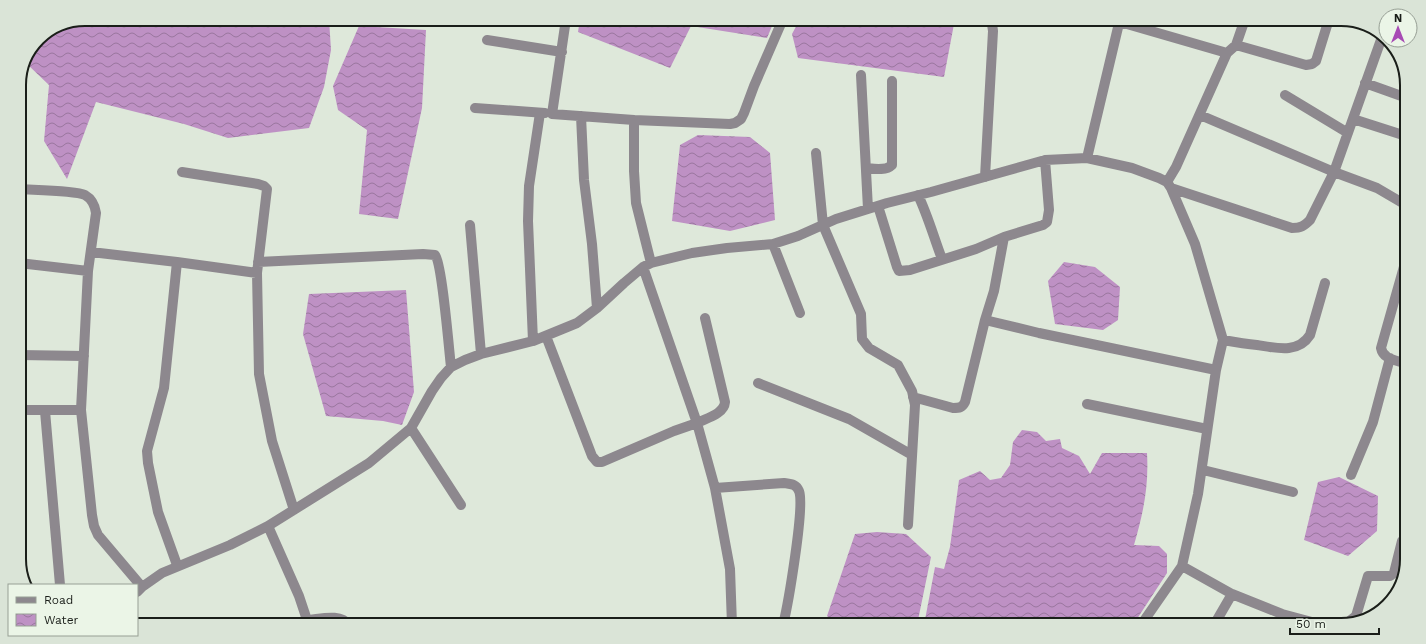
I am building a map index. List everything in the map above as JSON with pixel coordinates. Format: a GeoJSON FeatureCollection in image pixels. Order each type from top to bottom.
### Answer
{"type":"FeatureCollection","features":[{"type":"Feature","properties":{"kind":"street"},"geometry":{"type":"LineString","coordinates":[[552,114],[565,26]]}},
{"type":"Feature","properties":{"kind":"street"},"geometry":{"type":"LineString","coordinates":[[475,108],[634,120],[735,123],[741,119],[744,113],[780,26]]}},
{"type":"Feature","properties":{"kind":"street"},"geometry":{"type":"LineString","coordinates":[[985,178],[992,26]]}},
{"type":"Feature","properties":{"kind":"street"},"geometry":{"type":"LineString","coordinates":[[1087,158],[1119,26]]}},
{"type":"Feature","properties":{"kind":"street"},"geometry":{"type":"LineString","coordinates":[[1139,26],[1227,53]]}},
{"type":"Feature","properties":{"kind":"street"},"geometry":{"type":"LineString","coordinates":[[1146,618],[1182,566],[1202,470],[1216,370],[1223,340],[1195,244],[1169,185],[1227,53],[1236,44],[1242,26]]}},
{"type":"Feature","properties":{"kind":"street"},"geometry":{"type":"LineString","coordinates":[[1236,44],[1306,65],[1312,64],[1316,60],[1327,26]]}},
{"type":"Feature","properties":{"kind":"street"},"geometry":{"type":"LineString","coordinates":[[488,40],[562,52]]}},
{"type":"Feature","properties":{"kind":"street"},"geometry":{"type":"LineString","coordinates":[[139,590],[162,573],[268,526],[369,463],[411,428],[432,391],[451,367],[481,354],[533,341],[577,323],[597,308],[624,283],[647,265],[692,253],[773,244],[873,207],[985,178],[1045,160],[1087,158],[1132,168],[1159,178],[1169,185],[1292,228],[1300,228],[1305,226],[1310,220],[1334,172],[1378,48]]}},
{"type":"Feature","properties":{"kind":"street"},"geometry":{"type":"LineString","coordinates":[[862,74],[867,168],[873,207],[897,267],[900,271],[910,270],[976,249],[1004,237],[1043,225],[1047,222],[1049,210],[1045,160]]}},
{"type":"Feature","properties":{"kind":"street"},"geometry":{"type":"LineString","coordinates":[[867,168],[885,169],[892,165],[892,81]]}},
{"type":"Feature","properties":{"kind":"street"},"geometry":{"type":"LineString","coordinates":[[1365,83],[1400,96]]}},
{"type":"Feature","properties":{"kind":"street"},"geometry":{"type":"LineString","coordinates":[[1285,95],[1348,133]]}},
{"type":"Feature","properties":{"kind":"street"},"geometry":{"type":"LineString","coordinates":[[533,341],[528,221],[529,193],[540,113]]}},
{"type":"Feature","properties":{"kind":"street"},"geometry":{"type":"LineString","coordinates":[[1200,115],[1334,172],[1378,188],[1400,201]]}},
{"type":"Feature","properties":{"kind":"street"},"geometry":{"type":"LineString","coordinates":[[581,116],[584,180],[592,244],[597,308]]}},
{"type":"Feature","properties":{"kind":"street"},"geometry":{"type":"LineString","coordinates":[[1353,119],[1400,134]]}},
{"type":"Feature","properties":{"kind":"street"},"geometry":{"type":"LineString","coordinates":[[634,120],[634,171],[636,202],[647,265],[697,423],[714,488],[730,569],[732,618]]}},
{"type":"Feature","properties":{"kind":"street"},"geometry":{"type":"LineString","coordinates":[[816,153],[823,225],[860,314],[861,332],[865,343],[869,348],[898,365],[902,370],[915,405],[908,525]]}},
{"type":"Feature","properties":{"kind":"street"},"geometry":{"type":"LineString","coordinates":[[182,172],[258,184],[267,189],[257,273],[259,374],[272,441],[294,510]]}},
{"type":"Feature","properties":{"kind":"street"},"geometry":{"type":"LineString","coordinates":[[26,189],[85,195],[94,206],[96,213],[88,271],[81,410],[94,526],[98,536],[134,584]]}},
{"type":"Feature","properties":{"kind":"street"},"geometry":{"type":"LineString","coordinates":[[918,195],[942,259]]}},
{"type":"Feature","properties":{"kind":"street"},"geometry":{"type":"LineString","coordinates":[[470,225],[481,354]]}},
{"type":"Feature","properties":{"kind":"street"},"geometry":{"type":"LineString","coordinates":[[913,397],[953,408],[962,407],[965,402],[985,320],[994,292],[1004,237]]}},
{"type":"Feature","properties":{"kind":"street"},"geometry":{"type":"LineString","coordinates":[[773,244],[800,313]]}},
{"type":"Feature","properties":{"kind":"street"},"geometry":{"type":"LineString","coordinates":[[91,252],[257,273]]}},
{"type":"Feature","properties":{"kind":"street"},"geometry":{"type":"LineString","coordinates":[[258,262],[423,254],[435,255],[438,258],[451,367]]}},
{"type":"Feature","properties":{"kind":"street"},"geometry":{"type":"LineString","coordinates":[[177,262],[164,388],[147,451],[158,512],[177,566]]}},
{"type":"Feature","properties":{"kind":"street"},"geometry":{"type":"LineString","coordinates":[[26,264],[88,271]]}},
{"type":"Feature","properties":{"kind":"street"},"geometry":{"type":"LineString","coordinates":[[1400,281],[1381,348],[1382,353],[1386,357],[1400,361]]}},
{"type":"Feature","properties":{"kind":"street"},"geometry":{"type":"LineString","coordinates":[[1223,340],[1283,349],[1299,345],[1306,341],[1310,335],[1325,283]]}},
{"type":"Feature","properties":{"kind":"street"},"geometry":{"type":"LineString","coordinates":[[546,336],[592,456],[597,462],[602,462],[674,431],[697,423],[723,409],[725,402],[705,318]]}},
{"type":"Feature","properties":{"kind":"street"},"geometry":{"type":"LineString","coordinates":[[985,320],[1039,333],[1216,370]]}},
{"type":"Feature","properties":{"kind":"street"},"geometry":{"type":"LineString","coordinates":[[26,355],[84,356]]}},
{"type":"Feature","properties":{"kind":"street"},"geometry":{"type":"LineString","coordinates":[[1351,475],[1373,422],[1390,358]]}},
{"type":"Feature","properties":{"kind":"street"},"geometry":{"type":"LineString","coordinates":[[758,383],[849,419],[912,455]]}},
{"type":"Feature","properties":{"kind":"street"},"geometry":{"type":"LineString","coordinates":[[1087,404],[1207,429]]}},
{"type":"Feature","properties":{"kind":"street"},"geometry":{"type":"LineString","coordinates":[[26,410],[81,410]]}},
{"type":"Feature","properties":{"kind":"street"},"geometry":{"type":"LineString","coordinates":[[45,411],[60,584]]}},
{"type":"Feature","properties":{"kind":"street"},"geometry":{"type":"LineString","coordinates":[[411,428],[461,504]]}},
{"type":"Feature","properties":{"kind":"street"},"geometry":{"type":"LineString","coordinates":[[1202,470],[1293,492]]}},
{"type":"Feature","properties":{"kind":"street"},"geometry":{"type":"LineString","coordinates":[[714,488],[784,483],[793,484],[798,489],[800,495],[800,514],[784,618]]}},
{"type":"Feature","properties":{"kind":"street"},"geometry":{"type":"LineString","coordinates":[[268,526],[299,596],[306,618]]}},
{"type":"Feature","properties":{"kind":"street"},"geometry":{"type":"LineString","coordinates":[[1356,616],[1368,576],[1390,576],[1394,573],[1400,549]]}},
{"type":"Feature","properties":{"kind":"street"},"geometry":{"type":"LineString","coordinates":[[1182,566],[1232,594],[1282,614],[1297,618]]}},
{"type":"Feature","properties":{"kind":"street"},"geometry":{"type":"LineString","coordinates":[[1218,618],[1232,594]]}},
{"type":"Feature","properties":{"kind":"water"},"geometry":{"type":"Polygon","coordinates":[[[329,26],[331,50],[324,87],[309,128],[228,138],[184,124],[96,102],[67,179],[44,141],[49,85],[29,66],[32,59],[38,49],[52,36],[74,27],[329,26]]]}},
{"type":"Feature","properties":{"kind":"water"},"geometry":{"type":"Polygon","coordinates":[[[359,26],[426,30],[422,108],[398,219],[359,214],[367,130],[338,110],[333,86],[359,26]]]}},
{"type":"Feature","properties":{"kind":"water"},"geometry":{"type":"Polygon","coordinates":[[[579,26],[691,26],[670,68],[578,32],[579,26]]]}},
{"type":"Feature","properties":{"kind":"water"},"geometry":{"type":"Polygon","coordinates":[[[691,26],[772,26],[767,38],[691,26]]]}},
{"type":"Feature","properties":{"kind":"water"},"geometry":{"type":"Polygon","coordinates":[[[796,26],[954,26],[944,77],[798,58],[792,34],[796,26]]]}},
{"type":"Feature","properties":{"kind":"water"},"geometry":{"type":"Polygon","coordinates":[[[698,135],[750,137],[770,153],[775,220],[730,231],[672,221],[680,145],[698,135]]]}},
{"type":"Feature","properties":{"kind":"water"},"geometry":{"type":"Polygon","coordinates":[[[1064,262],[1095,267],[1120,287],[1118,320],[1103,330],[1055,324],[1048,281],[1064,262]]]}},
{"type":"Feature","properties":{"kind":"water"},"geometry":{"type":"Polygon","coordinates":[[[406,290],[414,392],[402,425],[383,421],[326,416],[303,334],[309,294],[406,290]]]}},
{"type":"Feature","properties":{"kind":"water"},"geometry":{"type":"Polygon","coordinates":[[[1022,430],[1037,432],[1046,441],[1060,439],[1062,448],[1079,456],[1090,474],[1102,453],[1147,453],[1145,500],[1134,545],[1159,546],[1167,554],[1167,573],[1138,618],[925,618],[935,567],[944,569],[950,547],[959,480],[980,471],[990,480],[1001,478],[1010,465],[1013,442],[1022,430]]]}},
{"type":"Feature","properties":{"kind":"water"},"geometry":{"type":"Polygon","coordinates":[[[1339,477],[1378,496],[1377,531],[1348,556],[1304,540],[1318,482],[1339,477]]]}},
{"type":"Feature","properties":{"kind":"water"},"geometry":{"type":"Polygon","coordinates":[[[877,532],[906,534],[931,557],[918,618],[829,618],[827,616],[855,534],[877,532]]]}}]}
